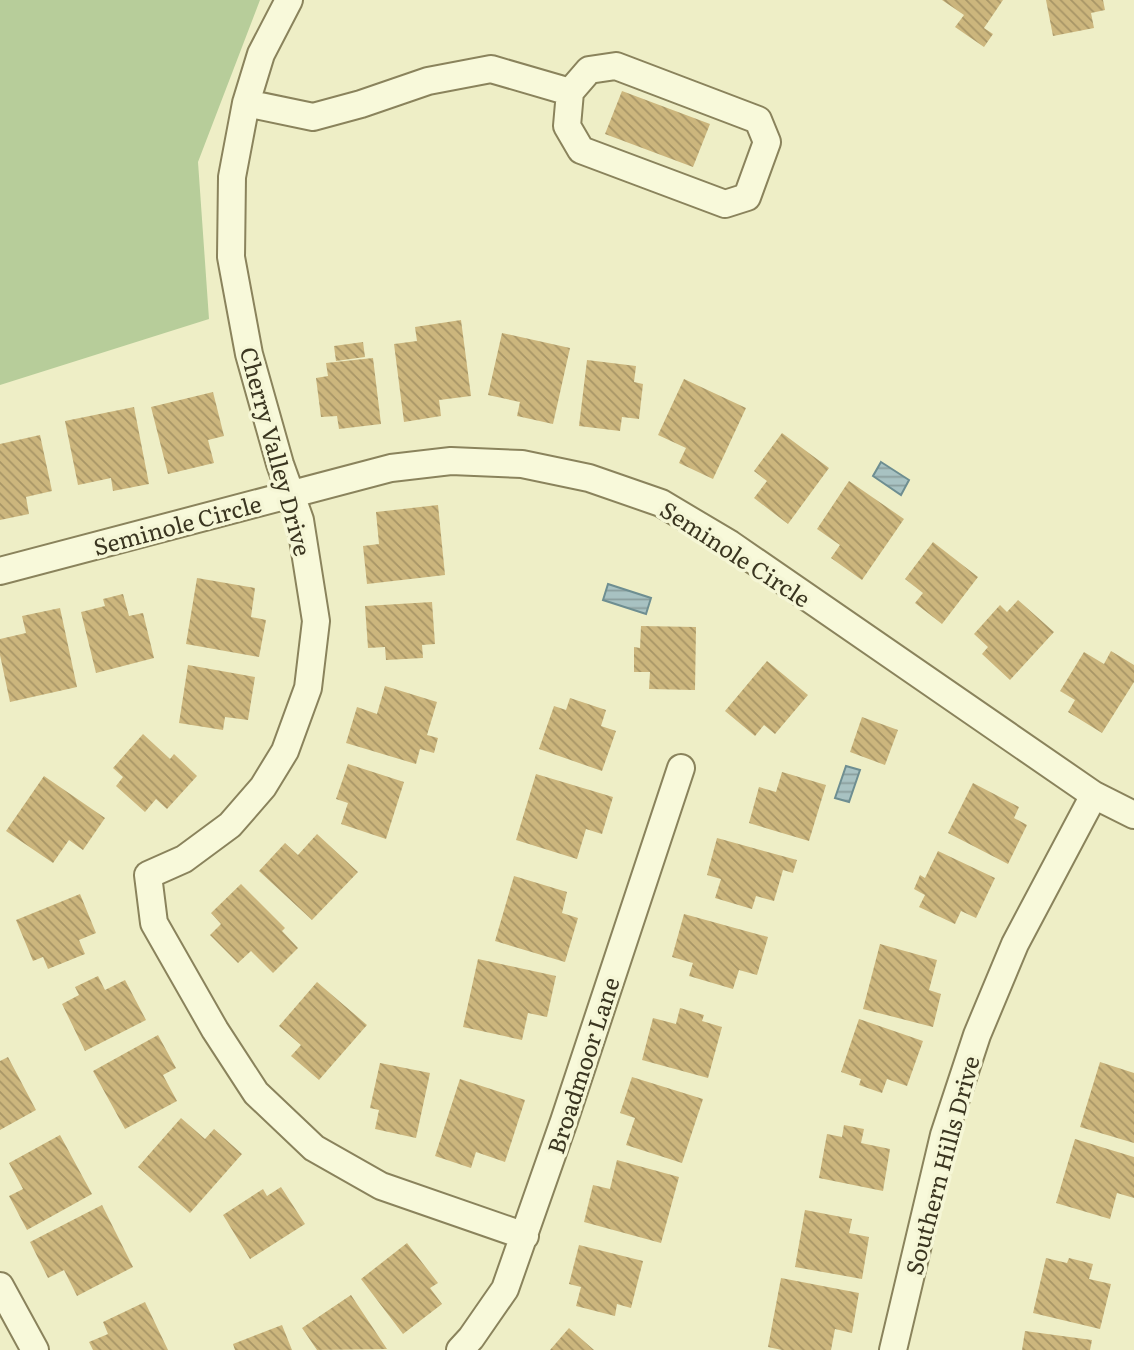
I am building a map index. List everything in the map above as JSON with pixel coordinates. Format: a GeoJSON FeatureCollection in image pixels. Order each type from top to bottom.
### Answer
{"type":"FeatureCollection","features":[{"type":"Feature","properties":{"kind":"street","name":"Cherry Valley Drive"},"geometry":{"type":"LineString","coordinates":[[289,0],[261,54],[246,103],[232,177],[231,257],[250,354],[280,464],[300,520],[316,621],[309,688],[285,751],[264,787],[230,825],[184,859],[148,875],[154,923],[215,1030],[256,1093],[314,1148],[381,1186],[525,1236]]}},
{"type":"Feature","properties":{"kind":"street"},"geometry":{"type":"LineString","coordinates":[[616,66],[758,120],[767,142],[747,197],[725,204],[581,150],[568,126],[569,92],[589,70],[616,66]]}},
{"type":"Feature","properties":{"kind":"street"},"geometry":{"type":"LineString","coordinates":[[246,103],[313,117],[361,104],[428,80],[491,69],[569,92]]}},
{"type":"Feature","properties":{"kind":"street","name":"Seminole Circle"},"geometry":{"type":"LineString","coordinates":[[0,571],[391,468],[451,461],[536,467],[589,478],[661,503],[730,544],[1094,796],[1134,815]]}},
{"type":"Feature","properties":{"kind":"street","name":"Broadmoor Lane"},"geometry":{"type":"LineString","coordinates":[[460,1350],[505,1289],[681,768]]}},
{"type":"Feature","properties":{"kind":"street","name":"Southern Hills Drive"},"geometry":{"type":"LineString","coordinates":[[893,1350],[944,1135],[977,1035],[1015,944],[1094,796]]}},
{"type":"Feature","properties":{"kind":"street"},"geometry":{"type":"LineString","coordinates":[[0,1286],[35,1350]]}},
{"type":"Feature","properties":{"kind":"green space"},"geometry":{"type":"Polygon","coordinates":[[[0,0],[260,0],[198,162],[209,319],[0,385],[0,0]]]}},
{"type":"Feature","properties":{"kind":"water"},"geometry":{"type":"Polygon","coordinates":[[[881,462],[909,480],[901,495],[873,476],[881,462]]]}},
{"type":"Feature","properties":{"kind":"water"},"geometry":{"type":"Polygon","coordinates":[[[608,584],[651,598],[646,614],[603,600],[608,584]]]}},
{"type":"Feature","properties":{"kind":"water"},"geometry":{"type":"Polygon","coordinates":[[[846,766],[860,770],[849,802],[835,798],[846,766]]]}},
{"type":"Feature","properties":{"kind":"building"},"geometry":{"type":"Polygon","coordinates":[[[942,0],[1003,0],[984,28],[993,34],[984,47],[955,27],[964,15],[942,0]]]}},
{"type":"Feature","properties":{"kind":"building"},"geometry":{"type":"Polygon","coordinates":[[[1046,0],[1103,0],[1105,10],[1091,13],[1094,28],[1053,36],[1046,0]]]}},
{"type":"Feature","properties":{"kind":"building"},"geometry":{"type":"Polygon","coordinates":[[[622,91],[710,124],[693,167],[605,134],[622,91]]]}},
{"type":"Feature","properties":{"kind":"building"},"geometry":{"type":"Polygon","coordinates":[[[461,320],[471,396],[439,400],[441,416],[404,422],[394,344],[417,341],[415,327],[461,320]]]}},
{"type":"Feature","properties":{"kind":"building"},"geometry":{"type":"Polygon","coordinates":[[[502,333],[570,348],[553,424],[517,416],[520,402],[488,395],[502,333]]]}},
{"type":"Feature","properties":{"kind":"building"},"geometry":{"type":"Polygon","coordinates":[[[363,342],[365,357],[336,361],[334,346],[363,342]]]}},
{"type":"Feature","properties":{"kind":"building"},"geometry":{"type":"Polygon","coordinates":[[[373,358],[381,424],[339,429],[337,416],[321,417],[316,378],[328,376],[326,363],[373,358]]]}},
{"type":"Feature","properties":{"kind":"building"},"geometry":{"type":"Polygon","coordinates":[[[587,360],[636,366],[634,382],[643,384],[639,419],[622,417],[620,431],[579,426],[587,360]]]}},
{"type":"Feature","properties":{"kind":"building"},"geometry":{"type":"Polygon","coordinates":[[[684,379],[746,408],[713,479],[679,463],[686,448],[658,435],[684,379]]]}},
{"type":"Feature","properties":{"kind":"building"},"geometry":{"type":"Polygon","coordinates":[[[213,392],[224,436],[208,440],[214,463],[168,474],[151,407],[213,392]]]}},
{"type":"Feature","properties":{"kind":"building"},"geometry":{"type":"Polygon","coordinates":[[[134,407],[149,484],[113,491],[111,478],[78,485],[65,421],[134,407]]]}},
{"type":"Feature","properties":{"kind":"building"},"geometry":{"type":"Polygon","coordinates":[[[782,433],[829,468],[788,524],[754,498],[767,481],[754,471],[782,433]]]}},
{"type":"Feature","properties":{"kind":"building"},"geometry":{"type":"Polygon","coordinates":[[[40,435],[52,491],[26,497],[29,514],[0,520],[0,444],[40,435]]]}},
{"type":"Feature","properties":{"kind":"building"},"geometry":{"type":"Polygon","coordinates":[[[849,481],[904,519],[862,580],[831,558],[840,545],[817,529],[849,481]]]}},
{"type":"Feature","properties":{"kind":"building"},"geometry":{"type":"Polygon","coordinates":[[[438,505],[445,575],[367,584],[363,546],[379,544],[376,512],[438,505]]]}},
{"type":"Feature","properties":{"kind":"building"},"geometry":{"type":"Polygon","coordinates":[[[933,542],[978,577],[942,624],[915,603],[923,593],[905,579],[933,542]]]}},
{"type":"Feature","properties":{"kind":"building"},"geometry":{"type":"Polygon","coordinates":[[[197,578],[255,588],[251,617],[266,620],[259,657],[186,644],[197,578]]]}},
{"type":"Feature","properties":{"kind":"building"},"geometry":{"type":"Polygon","coordinates":[[[123,594],[129,616],[143,613],[154,658],[96,673],[81,612],[105,606],[103,599],[123,594]]]}},
{"type":"Feature","properties":{"kind":"building"},"geometry":{"type":"Polygon","coordinates":[[[1018,600],[1054,632],[1010,680],[982,654],[988,647],[974,634],[1000,605],[1007,612],[1018,600]]]}},
{"type":"Feature","properties":{"kind":"building"},"geometry":{"type":"Polygon","coordinates":[[[432,602],[435,644],[422,645],[423,658],[386,660],[385,647],[368,648],[365,606],[432,602]]]}},
{"type":"Feature","properties":{"kind":"building"},"geometry":{"type":"Polygon","coordinates":[[[60,608],[77,687],[10,702],[0,655],[0,639],[26,633],[22,616],[60,608]]]}},
{"type":"Feature","properties":{"kind":"building"},"geometry":{"type":"Polygon","coordinates":[[[641,626],[696,627],[695,690],[649,689],[650,672],[634,672],[634,647],[640,648],[641,626]]]}},
{"type":"Feature","properties":{"kind":"building"},"geometry":{"type":"Polygon","coordinates":[[[1111,651],[1134,665],[1134,682],[1102,733],[1068,712],[1075,700],[1060,691],[1084,652],[1104,664],[1111,651]]]}},
{"type":"Feature","properties":{"kind":"building"},"geometry":{"type":"Polygon","coordinates":[[[767,661],[808,695],[775,734],[764,725],[755,736],[725,711],[767,661]]]}},
{"type":"Feature","properties":{"kind":"building"},"geometry":{"type":"Polygon","coordinates":[[[188,665],[255,677],[248,720],[225,717],[223,730],[179,723],[188,665]]]}},
{"type":"Feature","properties":{"kind":"building"},"geometry":{"type":"Polygon","coordinates":[[[385,686],[437,702],[427,735],[438,738],[434,753],[420,749],[416,764],[346,743],[357,707],[377,714],[385,686]]]}},
{"type":"Feature","properties":{"kind":"building"},"geometry":{"type":"Polygon","coordinates":[[[570,698],[606,710],[601,726],[616,731],[602,771],[539,749],[554,706],[566,710],[570,698]]]}},
{"type":"Feature","properties":{"kind":"building"},"geometry":{"type":"Polygon","coordinates":[[[862,717],[898,730],[885,765],[850,752],[862,717]]]}},
{"type":"Feature","properties":{"kind":"building"},"geometry":{"type":"Polygon","coordinates":[[[143,734],[170,759],[174,754],[197,776],[167,809],[156,799],[145,812],[116,786],[123,777],[113,768],[143,734]]]}},
{"type":"Feature","properties":{"kind":"building"},"geometry":{"type":"Polygon","coordinates":[[[348,764],[404,782],[386,839],[341,824],[348,803],[336,799],[348,764]]]}},
{"type":"Feature","properties":{"kind":"building"},"geometry":{"type":"Polygon","coordinates":[[[782,772],[826,785],[809,841],[749,823],[759,787],[776,792],[782,772]]]}},
{"type":"Feature","properties":{"kind":"building"},"geometry":{"type":"Polygon","coordinates":[[[536,774],[613,797],[602,834],[586,829],[577,859],[516,840],[536,774]]]}},
{"type":"Feature","properties":{"kind":"building"},"geometry":{"type":"Polygon","coordinates":[[[44,776],[105,818],[83,850],[69,840],[53,863],[6,831],[44,776]]]}},
{"type":"Feature","properties":{"kind":"building"},"geometry":{"type":"Polygon","coordinates":[[[973,783],[1019,807],[1014,818],[1027,825],[1008,864],[948,833],[973,783]]]}},
{"type":"Feature","properties":{"kind":"building"},"geometry":{"type":"Polygon","coordinates":[[[317,834],[358,872],[312,920],[259,871],[285,843],[298,855],[317,834]]]}},
{"type":"Feature","properties":{"kind":"building"},"geometry":{"type":"Polygon","coordinates":[[[717,838],[797,860],[793,873],[783,870],[774,901],[756,896],[752,909],[715,898],[721,879],[707,875],[717,838]]]}},
{"type":"Feature","properties":{"kind":"building"},"geometry":{"type":"Polygon","coordinates":[[[938,851],[995,878],[976,918],[961,911],[955,924],[919,907],[925,895],[914,889],[920,875],[925,878],[938,851]]]}},
{"type":"Feature","properties":{"kind":"building"},"geometry":{"type":"Polygon","coordinates":[[[514,876],[567,892],[562,913],[578,918],[565,962],[495,941],[514,876]]]}},
{"type":"Feature","properties":{"kind":"building"},"geometry":{"type":"Polygon","coordinates":[[[241,884],[285,928],[282,931],[298,948],[273,973],[251,951],[238,963],[210,935],[221,924],[211,913],[241,884]]]}},
{"type":"Feature","properties":{"kind":"building"},"geometry":{"type":"Polygon","coordinates":[[[80,894],[96,933],[79,940],[85,954],[48,969],[43,957],[33,961],[16,920],[80,894]]]}},
{"type":"Feature","properties":{"kind":"building"},"geometry":{"type":"Polygon","coordinates":[[[684,914],[768,937],[757,975],[739,970],[733,989],[689,976],[693,963],[672,957],[684,914]]]}},
{"type":"Feature","properties":{"kind":"building"},"geometry":{"type":"Polygon","coordinates":[[[880,944],[937,960],[929,990],[941,994],[933,1027],[863,1009],[880,944]]]}},
{"type":"Feature","properties":{"kind":"building"},"geometry":{"type":"Polygon","coordinates":[[[478,959],[556,976],[547,1017],[528,1013],[522,1040],[463,1027],[478,959]]]}},
{"type":"Feature","properties":{"kind":"building"},"geometry":{"type":"Polygon","coordinates":[[[98,976],[105,990],[125,980],[146,1020],[85,1051],[62,1004],[79,995],[75,987],[98,976]]]}},
{"type":"Feature","properties":{"kind":"building"},"geometry":{"type":"Polygon","coordinates":[[[317,982],[367,1025],[319,1080],[291,1056],[301,1045],[279,1026],[317,982]]]}},
{"type":"Feature","properties":{"kind":"building"},"geometry":{"type":"Polygon","coordinates":[[[680,1008],[704,1015],[702,1021],[722,1027],[708,1078],[642,1060],[653,1018],[676,1024],[680,1008]]]}},
{"type":"Feature","properties":{"kind":"building"},"geometry":{"type":"Polygon","coordinates":[[[859,1019],[923,1041],[907,1086],[887,1079],[882,1093],[859,1085],[861,1079],[841,1072],[859,1019]]]}},
{"type":"Feature","properties":{"kind":"building"},"geometry":{"type":"Polygon","coordinates":[[[158,1035],[176,1068],[163,1075],[177,1101],[125,1129],[93,1071],[158,1035]]]}},
{"type":"Feature","properties":{"kind":"building"},"geometry":{"type":"Polygon","coordinates":[[[8,1057],[36,1110],[0,1130],[0,1061],[8,1057]]]}},
{"type":"Feature","properties":{"kind":"building"},"geometry":{"type":"Polygon","coordinates":[[[1100,1062],[1134,1073],[1134,1143],[1080,1127],[1100,1062]]]}},
{"type":"Feature","properties":{"kind":"building"},"geometry":{"type":"Polygon","coordinates":[[[380,1063],[430,1073],[416,1138],[375,1129],[379,1110],[370,1108],[380,1063]]]}},
{"type":"Feature","properties":{"kind":"building"},"geometry":{"type":"Polygon","coordinates":[[[632,1077],[703,1099],[682,1163],[626,1145],[635,1118],[620,1113],[632,1077]]]}},
{"type":"Feature","properties":{"kind":"building"},"geometry":{"type":"Polygon","coordinates":[[[460,1079],[525,1100],[505,1162],[476,1152],[471,1168],[435,1156],[460,1079]]]}},
{"type":"Feature","properties":{"kind":"building"},"geometry":{"type":"Polygon","coordinates":[[[181,1118],[205,1139],[214,1129],[242,1154],[190,1213],[138,1167],[181,1118]]]}},
{"type":"Feature","properties":{"kind":"building"},"geometry":{"type":"Polygon","coordinates":[[[844,1125],[864,1129],[861,1143],[890,1149],[883,1191],[819,1178],[827,1134],[842,1137],[844,1125]]]}},
{"type":"Feature","properties":{"kind":"building"},"geometry":{"type":"Polygon","coordinates":[[[60,1135],[92,1194],[27,1230],[9,1196],[23,1189],[9,1163],[60,1135]]]}},
{"type":"Feature","properties":{"kind":"building"},"geometry":{"type":"Polygon","coordinates":[[[1075,1139],[1134,1157],[1134,1198],[1117,1193],[1110,1219],[1056,1203],[1075,1139]]]}},
{"type":"Feature","properties":{"kind":"building"},"geometry":{"type":"Polygon","coordinates":[[[617,1160],[679,1177],[661,1243],[584,1222],[593,1185],[610,1189],[617,1160]]]}},
{"type":"Feature","properties":{"kind":"building"},"geometry":{"type":"Polygon","coordinates":[[[281,1187],[305,1224],[250,1259],[223,1215],[263,1189],[267,1196],[281,1187]]]}},
{"type":"Feature","properties":{"kind":"building"},"geometry":{"type":"Polygon","coordinates":[[[102,1205],[133,1267],[77,1296],[64,1270],[48,1278],[30,1242],[102,1205]]]}},
{"type":"Feature","properties":{"kind":"building"},"geometry":{"type":"Polygon","coordinates":[[[805,1210],[852,1219],[849,1233],[869,1237],[862,1279],[795,1267],[805,1210]]]}},
{"type":"Feature","properties":{"kind":"building"},"geometry":{"type":"Polygon","coordinates":[[[407,1243],[438,1283],[430,1288],[442,1304],[403,1334],[361,1279],[407,1243]]]}},
{"type":"Feature","properties":{"kind":"building"},"geometry":{"type":"Polygon","coordinates":[[[579,1245],[643,1261],[631,1308],[617,1304],[615,1316],[576,1306],[581,1287],[569,1284],[579,1245]]]}},
{"type":"Feature","properties":{"kind":"building"},"geometry":{"type":"Polygon","coordinates":[[[1046,1258],[1067,1263],[1069,1258],[1093,1264],[1089,1279],[1111,1284],[1100,1329],[1033,1313],[1046,1258]]]}},
{"type":"Feature","properties":{"kind":"building"},"geometry":{"type":"Polygon","coordinates":[[[781,1278],[859,1293],[852,1333],[835,1329],[831,1350],[782,1350],[768,1347],[781,1278]]]}},
{"type":"Feature","properties":{"kind":"building"},"geometry":{"type":"Polygon","coordinates":[[[351,1295],[387,1349],[317,1350],[302,1328],[351,1295]]]}},
{"type":"Feature","properties":{"kind":"building"},"geometry":{"type":"Polygon","coordinates":[[[145,1302],[168,1350],[93,1350],[89,1342],[108,1334],[103,1322],[145,1302]]]}},
{"type":"Feature","properties":{"kind":"building"},"geometry":{"type":"Polygon","coordinates":[[[282,1325],[292,1350],[235,1350],[233,1344],[282,1325]]]}},
{"type":"Feature","properties":{"kind":"building"},"geometry":{"type":"Polygon","coordinates":[[[569,1328],[594,1350],[550,1350],[569,1328]]]}},
{"type":"Feature","properties":{"kind":"building"},"geometry":{"type":"Polygon","coordinates":[[[1025,1331],[1092,1340],[1090,1350],[1022,1350],[1025,1331]]]}}]}
